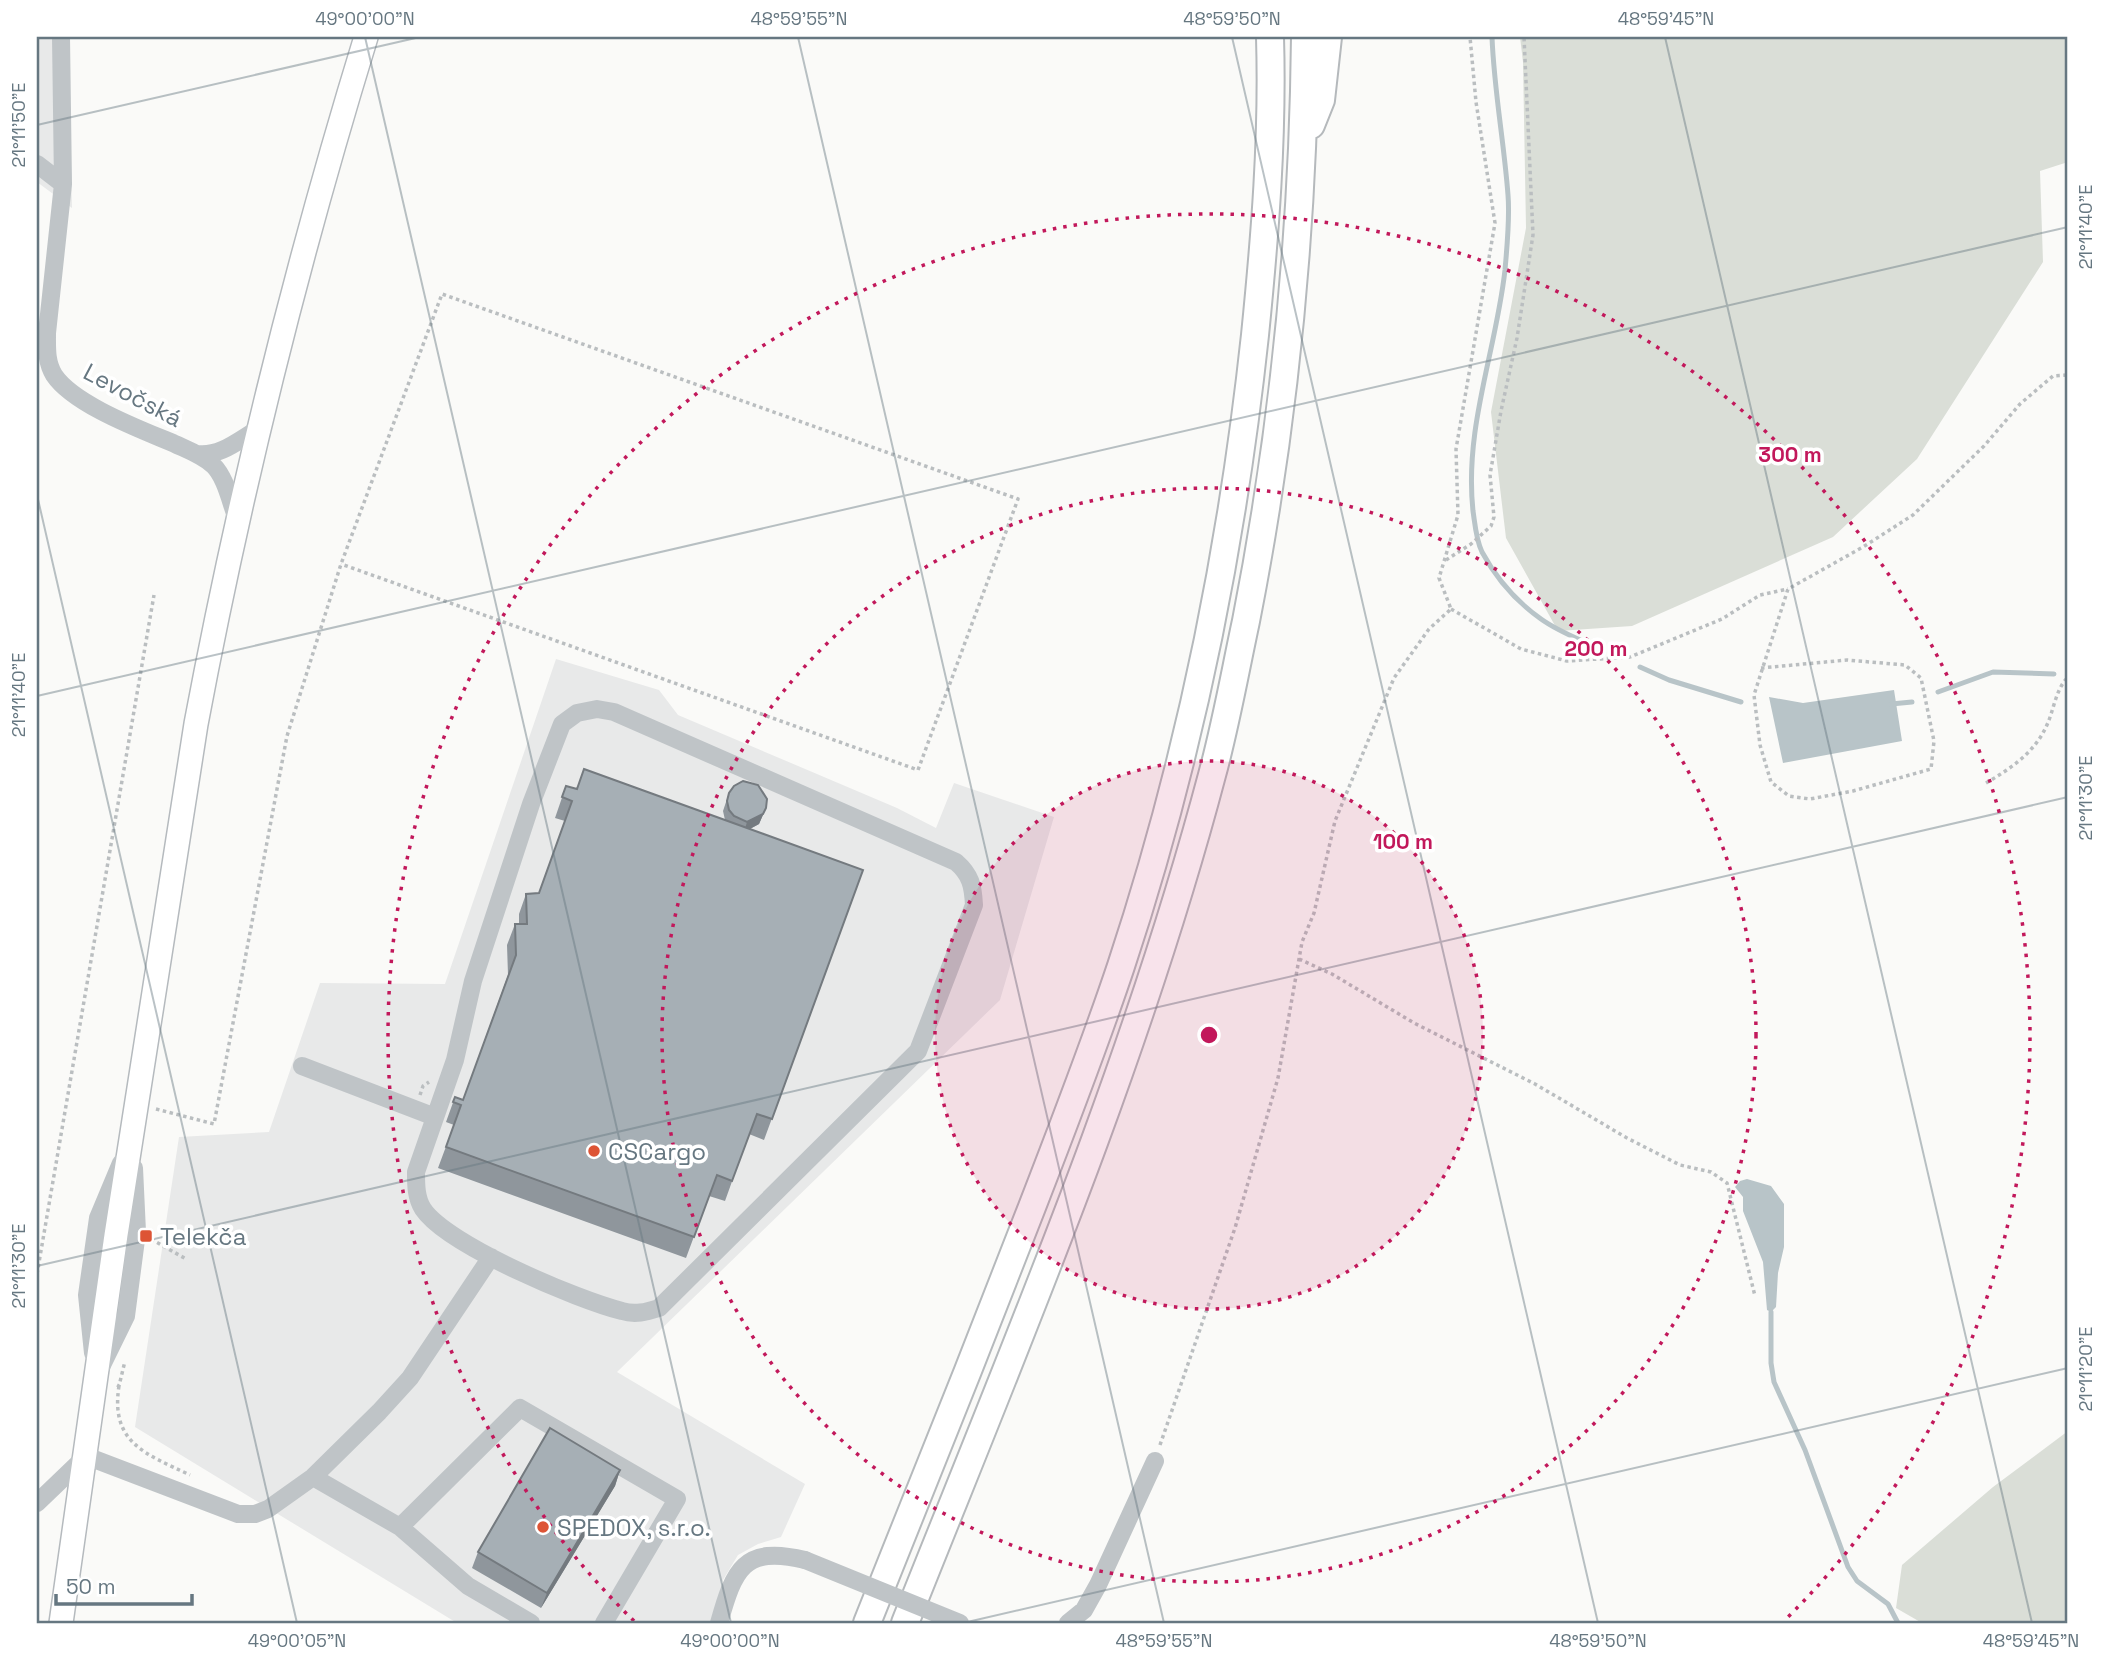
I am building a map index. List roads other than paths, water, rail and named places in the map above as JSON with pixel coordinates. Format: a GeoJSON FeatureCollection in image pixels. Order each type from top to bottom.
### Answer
{"type":"FeatureCollection","features":[{"type":"Feature","properties":{"kind":"highway"},"geometry":{"type":"LineString","coordinates":[[905,1623],[1099,1129],[1151,982],[1212,774],[1255,572],[1275,452],[1295,269],[1305,37]]}},
{"type":"Feature","properties":{"kind":"highway"},"geometry":{"type":"LineString","coordinates":[[1302,146],[1321,100],[1328,37]]}},
{"type":"Feature","properties":{"kind":"highway"},"geometry":{"type":"LineString","coordinates":[[867,1623],[1086,1067],[1121,965],[1177,775],[1221,575],[1249,388],[1261,281],[1267,187],[1269,42]]}},
{"type":"Feature","properties":{"kind":"main road"},"geometry":{"type":"LineString","coordinates":[[61,1623],[196,724],[257,429],[317,196],[366,37]]}},
{"type":"Feature","properties":{"kind":"street","name":"Levočská"},"geometry":{"type":"LineString","coordinates":[[61,37],[63,184],[47,355],[54,374],[68,390],[110,415],[197,454],[218,471],[237,519]]}},
{"type":"Feature","properties":{"kind":"street"},"geometry":{"type":"LineString","coordinates":[[37,164],[63,184]]}},
{"type":"Feature","properties":{"kind":"street","name":"Levočská"},"geometry":{"type":"LineString","coordinates":[[197,454],[206,455],[222,450],[257,429]]}},
{"type":"Feature","properties":{"kind":"street"},"geometry":{"type":"LineString","coordinates":[[597,709],[614,712],[956,862],[967,872],[973,886],[974,905],[918,1051],[659,1308],[641,1313],[623,1312],[538,1280],[491,1257],[437,1223],[423,1208],[416,1192],[416,1172],[435,1117],[455,1060],[473,981],[531,804],[562,724],[577,713],[597,709]]}},
{"type":"Feature","properties":{"kind":"street"},"geometry":{"type":"LineString","coordinates":[[302,1066],[435,1117]]}},
{"type":"Feature","properties":{"kind":"street"},"geometry":{"type":"LineString","coordinates":[[37,1503],[86,1455],[238,1514],[255,1514],[268,1509],[313,1477],[410,1378],[491,1257]]}},
{"type":"Feature","properties":{"kind":"street"},"geometry":{"type":"LineString","coordinates":[[400,1527],[520,1408],[677,1499],[604,1623]]}},
{"type":"Feature","properties":{"kind":"street"},"geometry":{"type":"LineString","coordinates":[[1068,1623],[1084,1610],[1098,1585],[1155,1461]]}},
{"type":"Feature","properties":{"kind":"street"},"geometry":{"type":"LineString","coordinates":[[313,1477],[400,1527],[468,1586],[531,1623]]}},
{"type":"Feature","properties":{"kind":"street"},"geometry":{"type":"LineString","coordinates":[[719,1623],[731,1583],[746,1565],[761,1557],[779,1554],[805,1560],[960,1623]]}},
{"type":"Feature","properties":{"kind":"waterway"},"geometry":{"type":"LineString","coordinates":[[1492,37],[1509,204],[1501,300],[1482,390],[1473,450],[1471,480],[1476,532],[1488,562],[1524,605],[1555,628],[1598,648]]}},
{"type":"Feature","properties":{"kind":"waterway"},"geometry":{"type":"LineString","coordinates":[[1640,667],[1669,680],[1741,702]]}},
{"type":"Feature","properties":{"kind":"waterway"},"geometry":{"type":"LineString","coordinates":[[1938,692],[1993,672],[2054,674]]}},
{"type":"Feature","properties":{"kind":"waterway"},"geometry":{"type":"LineString","coordinates":[[1891,704],[1912,702]]}},
{"type":"Feature","properties":{"kind":"waterway"},"geometry":{"type":"LineString","coordinates":[[1771,1312],[1771,1363],[1774,1382],[1805,1450],[1848,1567],[1857,1581],[1888,1604],[1898,1623]]}},
{"type":"Feature","properties":{"kind":"place","name":"CSCargo"},"geometry":{"type":"Point","coordinates":[594,1151]}},
{"type":"Feature","properties":{"kind":"place","name":"Telekča"},"geometry":{"type":"Point","coordinates":[146,1236]}},
{"type":"Feature","properties":{"kind":"place","name":"SPEDOX, s.r.o."},"geometry":{"type":"Point","coordinates":[543,1527]}}]}
